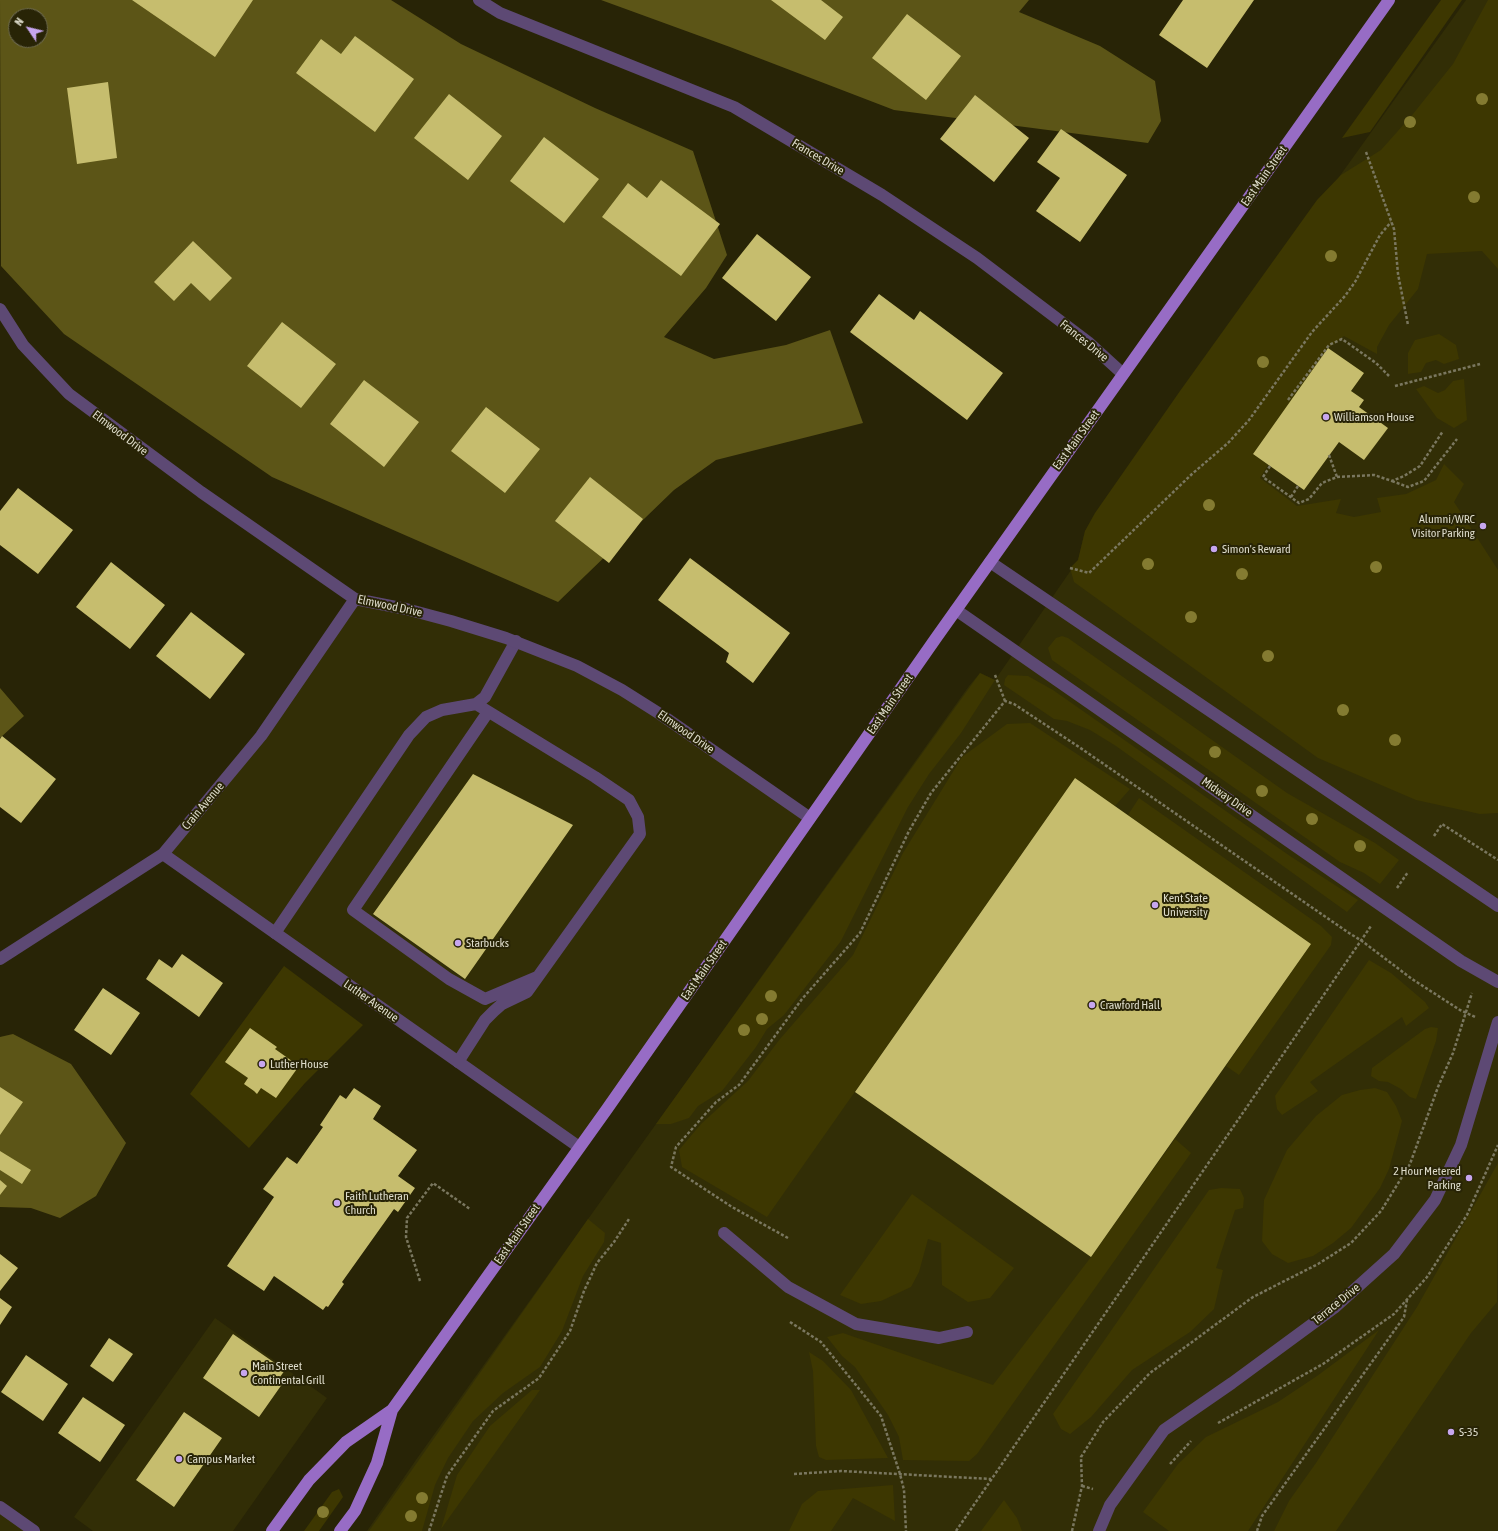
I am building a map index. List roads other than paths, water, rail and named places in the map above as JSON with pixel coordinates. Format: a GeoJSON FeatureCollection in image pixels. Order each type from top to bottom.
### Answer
{"type":"FeatureCollection","features":[{"type":"Feature","properties":{"kind":"main road","name":"East Main Street"},"geometry":{"type":"LineString","coordinates":[[340,1531],[355,1511],[377,1463],[392,1410],[579,1147],[956,610],[1389,0]]}},
{"type":"Feature","properties":{"kind":"main road","name":"East Main Street"},"geometry":{"type":"LineString","coordinates":[[272,1531],[309,1480],[346,1442],[392,1410]]}},
{"type":"Feature","properties":{"kind":"street","name":"Frances Drive"},"geometry":{"type":"LineString","coordinates":[[478,0],[500,12],[734,107],[882,195],[977,258],[1088,342],[1123,374]]}},
{"type":"Feature","properties":{"kind":"street","name":"Elmwood Drive"},"geometry":{"type":"LineString","coordinates":[[0,309],[23,346],[69,394],[201,492],[354,599],[413,611],[516,642],[577,666],[622,690],[810,818]]}},
{"type":"Feature","properties":{"kind":"street"},"geometry":{"type":"LineString","coordinates":[[990,562],[1498,906]]}},
{"type":"Feature","properties":{"kind":"street","name":"Crain Avenue"},"geometry":{"type":"LineString","coordinates":[[0,959],[164,854],[261,736],[354,599]]}},
{"type":"Feature","properties":{"kind":"street","name":"Midway Drive"},"geometry":{"type":"LineString","coordinates":[[956,610],[1461,961],[1498,982]]}},
{"type":"Feature","properties":{"kind":"street"},"geometry":{"type":"LineString","coordinates":[[275,933],[409,734],[426,718],[442,710],[476,704],[485,697],[516,642]]}},
{"type":"Feature","properties":{"kind":"street"},"geometry":{"type":"LineString","coordinates":[[458,1062],[485,1020],[502,1004],[527,992],[640,834],[640,825],[634,808],[629,800],[595,777],[476,704]]}},
{"type":"Feature","properties":{"kind":"street"},"geometry":{"type":"LineString","coordinates":[[488,712],[353,910],[449,979],[485,999],[537,978]]}},
{"type":"Feature","properties":{"kind":"street","name":"Luther Avenue"},"geometry":{"type":"LineString","coordinates":[[164,854],[579,1147]]}},
{"type":"Feature","properties":{"kind":"street","name":"Terrace Drive"},"geometry":{"type":"LineString","coordinates":[[1099,1531],[1110,1505],[1164,1430],[1232,1383],[1334,1308],[1394,1254],[1435,1200],[1461,1145],[1498,1022]]}},
{"type":"Feature","properties":{"kind":"street"},"geometry":{"type":"LineString","coordinates":[[724,1233],[788,1287],[856,1324],[939,1338],[967,1332]]}},
{"type":"Feature","properties":{"kind":"street"},"geometry":{"type":"LineString","coordinates":[[0,1507],[34,1531]]}},
{"type":"Feature","properties":{"kind":"place","name":"Williamson House"},"geometry":{"type":"Point","coordinates":[1326,417]}},
{"type":"Feature","properties":{"kind":"place","name":"Alumni/WRC Visitor Parking"},"geometry":{"type":"Point","coordinates":[1483,526]}},
{"type":"Feature","properties":{"kind":"place","name":"Simon's Reward"},"geometry":{"type":"Point","coordinates":[1214,549]}},
{"type":"Feature","properties":{"kind":"place","name":"Kent State University"},"geometry":{"type":"Point","coordinates":[1155,905]}},
{"type":"Feature","properties":{"kind":"place","name":"Starbucks"},"geometry":{"type":"Point","coordinates":[458,943]}},
{"type":"Feature","properties":{"kind":"place","name":"Crawford Hall"},"geometry":{"type":"Point","coordinates":[1092,1005]}},
{"type":"Feature","properties":{"kind":"place","name":"Luther House"},"geometry":{"type":"Point","coordinates":[262,1064]}},
{"type":"Feature","properties":{"kind":"place","name":"2 Hour Metered Parking"},"geometry":{"type":"Point","coordinates":[1469,1178]}},
{"type":"Feature","properties":{"kind":"place","name":"Faith Lutheran Church"},"geometry":{"type":"Point","coordinates":[337,1203]}},
{"type":"Feature","properties":{"kind":"place","name":"Main Street Continental Grill"},"geometry":{"type":"Point","coordinates":[244,1373]}},
{"type":"Feature","properties":{"kind":"place","name":"S-35"},"geometry":{"type":"Point","coordinates":[1451,1432]}},
{"type":"Feature","properties":{"kind":"place","name":"Campus Market"},"geometry":{"type":"Point","coordinates":[179,1459]}}]}
